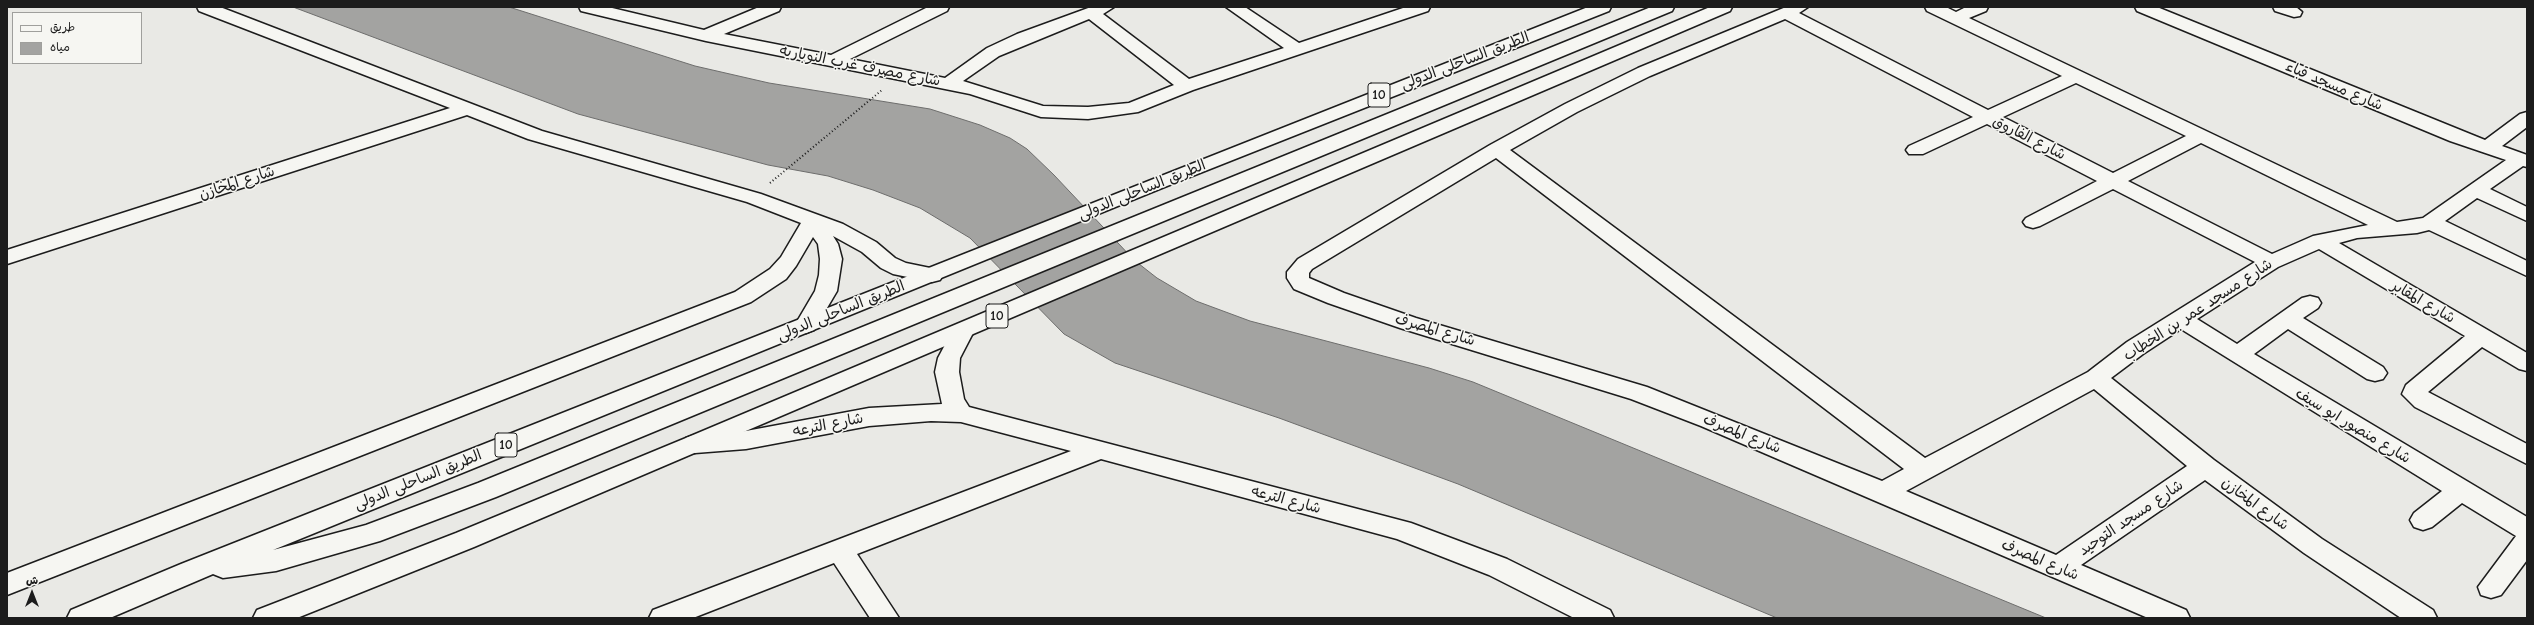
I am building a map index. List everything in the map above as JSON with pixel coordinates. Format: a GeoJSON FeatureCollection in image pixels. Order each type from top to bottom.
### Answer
{"type":"FeatureCollection","features":[{"type":"Feature","properties":{"kind":"main road"},"geometry":{"type":"LineString","coordinates":[[205,7],[467,109],[582,150],[754,198],[813,220],[854,238],[888,263],[901,269],[932,274]]}},
{"type":"Feature","properties":{"kind":"main road","name":"شارع مصرف غرب النوباريه"},"geometry":{"type":"LineString","coordinates":[[587,7],[706,36],[974,89],[1041,111],[1088,113],[1132,108],[1187,86],[1297,49],[1397,10],[1422,7]]}},
{"type":"Feature","properties":{"kind":"main road"},"geometry":{"type":"LineString","coordinates":[[739,7],[766,10]]}},
{"type":"Feature","properties":{"kind":"main road"},"geometry":{"type":"LineString","coordinates":[[832,62],[941,7]]}},
{"type":"Feature","properties":{"kind":"main road"},"geometry":{"type":"LineString","coordinates":[[1234,7],[1297,49]]}},
{"type":"Feature","properties":{"kind":"main road","name":"الطريق الساحلى الدولى"},"geometry":{"type":"LineString","coordinates":[[81,618],[190,572],[1155,184],[1603,7]]}},
{"type":"Feature","properties":{"kind":"main road"},"geometry":{"type":"LineString","coordinates":[[190,572],[276,560],[371,534],[487,490],[1666,7]]}},
{"type":"Feature","properties":{"kind":"main road","name":"10"},"geometry":{"type":"LineString","coordinates":[[267,618],[465,540],[695,444],[1724,7]]}},
{"type":"Feature","properties":{"kind":"main road"},"geometry":{"type":"LineString","coordinates":[[1933,7],[2395,230]]}},
{"type":"Feature","properties":{"kind":"main road"},"geometry":{"type":"LineString","coordinates":[[1956,18],[1980,7]]}},
{"type":"Feature","properties":{"kind":"main road","name":"شارع مسجد قباء"},"geometry":{"type":"LineString","coordinates":[[2143,7],[2487,148],[2524,160]]}},
{"type":"Feature","properties":{"kind":"main road"},"geometry":{"type":"LineString","coordinates":[[706,36],[766,10]]}},
{"type":"Feature","properties":{"kind":"main road"},"geometry":{"type":"LineString","coordinates":[[948,84],[993,52],[1022,38],[1098,10],[1187,86]]}},
{"type":"Feature","properties":{"kind":"main road"},"geometry":{"type":"LineString","coordinates":[[1794,11],[1716,41],[1644,72],[1571,108],[1497,149],[1923,470]]}},
{"type":"Feature","properties":{"kind":"main road","name":"شارع الفاروق"},"geometry":{"type":"LineString","coordinates":[[1794,11],[1988,117],[2270,262]]}},
{"type":"Feature","properties":{"kind":"main road"},"geometry":{"type":"LineString","coordinates":[[1916,150],[2077,76]]}},
{"type":"Feature","properties":{"kind":"main road","name":"شارع المخازن"},"geometry":{"type":"LineString","coordinates":[[7,258],[467,109]]}},
{"type":"Feature","properties":{"kind":"main road"},"geometry":{"type":"LineString","coordinates":[[2487,148],[2527,118]]}},
{"type":"Feature","properties":{"kind":"main road"},"geometry":{"type":"LineString","coordinates":[[2033,222],[2200,136]]}},
{"type":"Feature","properties":{"kind":"main road","name":"شارع المصرف"},"geometry":{"type":"LineString","coordinates":[[1497,149],[1304,264],[1298,272],[1298,278],[1302,284],[1336,298],[1401,321],[1640,393],[1883,492],[2176,618]]}},
{"type":"Feature","properties":{"kind":"main road","name":"شارع مسجد عمر بن الخطاب"},"geometry":{"type":"LineString","coordinates":[[1883,492],[2096,378],[2135,348],[2270,262],[2320,241],[2357,232],[2417,228],[2430,222],[2475,190],[2524,160]]}},
{"type":"Feature","properties":{"kind":"main road"},"geometry":{"type":"LineString","coordinates":[[2475,190],[2527,215]]}},
{"type":"Feature","properties":{"kind":"main road"},"geometry":{"type":"LineString","coordinates":[[806,325],[826,291],[830,274],[831,258],[828,244],[813,220]]}},
{"type":"Feature","properties":{"kind":"main road"},"geometry":{"type":"LineString","coordinates":[[7,584],[736,300],[762,286],[778,274],[789,261],[813,220]]}},
{"type":"Feature","properties":{"kind":"main road"},"geometry":{"type":"LineString","coordinates":[[2430,222],[2527,269]]}},
{"type":"Feature","properties":{"kind":"main road","name":"شارع المقابر"},"geometry":{"type":"LineString","coordinates":[[2320,241],[2480,336],[2522,353]]}},
{"type":"Feature","properties":{"kind":"main road"},"geometry":{"type":"LineString","coordinates":[[2238,354],[2310,303]]}},
{"type":"Feature","properties":{"kind":"main road","name":"شارع منصور ابو سيف"},"geometry":{"type":"LineString","coordinates":[[2181,319],[2460,491],[2527,530]]}},
{"type":"Feature","properties":{"kind":"main road"},"geometry":{"type":"LineString","coordinates":[[2288,319],[2375,373]]}},
{"type":"Feature","properties":{"kind":"main road"},"geometry":{"type":"LineString","coordinates":[[961,413],[952,400],[947,372],[949,358],[963,331]]}},
{"type":"Feature","properties":{"kind":"main road"},"geometry":{"type":"LineString","coordinates":[[2480,336],[2414,390],[2414,394],[2424,401],[2527,456]]}},
{"type":"Feature","properties":{"kind":"main road","name":"شارع المخازن"},"geometry":{"type":"LineString","coordinates":[[2096,378],[2205,467],[2313,546],[2422,618]]}},
{"type":"Feature","properties":{"kind":"main road","name":"شارع الترعه"},"geometry":{"type":"LineString","coordinates":[[695,444],[746,440],[869,417],[901,413],[961,413],[1434,541],[1498,567],[1600,618]]}},
{"type":"Feature","properties":{"kind":"main road"},"geometry":{"type":"LineString","coordinates":[[663,618],[1100,450]]}},
{"type":"Feature","properties":{"kind":"main road","name":"شارع مسجد التوحيد"},"geometry":{"type":"LineString","coordinates":[[2057,568],[2205,467]]}},
{"type":"Feature","properties":{"kind":"main road"},"geometry":{"type":"LineString","coordinates":[[2423,520],[2460,491]]}},
{"type":"Feature","properties":{"kind":"main road"},"geometry":{"type":"LineString","coordinates":[[2491,587],[2527,541]]}},
{"type":"Feature","properties":{"kind":"main road"},"geometry":{"type":"LineString","coordinates":[[840,550],[885,618]]}},
{"type":"Feature","properties":{"kind":"path"},"geometry":{"type":"LineString","coordinates":[[769,184],[878,94]]}},
{"type":"Feature","properties":{"kind":"water"},"geometry":{"type":"Polygon","coordinates":[[[293,7],[509,7],[695,66],[769,83],[930,109],[980,125],[1010,138],[1027,149],[1054,175],[1134,260],[1157,278],[1196,301],[1250,321],[1429,368],[1473,382],[2046,618],[1777,618],[1458,484],[1279,418],[1115,363],[1064,334],[970,238],[920,208],[873,190],[828,176],[768,165],[578,114],[293,7]]]}}]}
